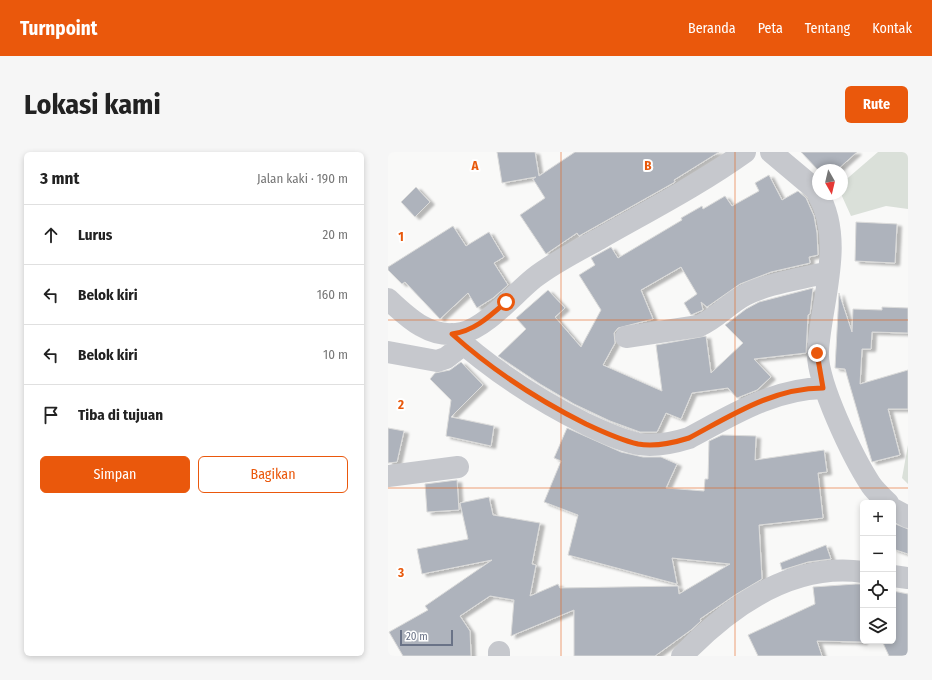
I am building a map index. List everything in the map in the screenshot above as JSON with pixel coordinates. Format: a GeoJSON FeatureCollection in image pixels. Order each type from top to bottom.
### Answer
{"type":"FeatureCollection","features":[{"type":"Feature","properties":{"kind":"street"},"geometry":{"type":"LineString","coordinates":[[388,352],[437,361],[446,358],[463,333],[480,324],[535,278],[579,250],[712,175],[745,152]]}},
{"type":"Feature","properties":{"kind":"street"},"geometry":{"type":"LineString","coordinates":[[771,152],[812,186]]}},
{"type":"Feature","properties":{"kind":"street"},"geometry":{"type":"LineString","coordinates":[[821,200],[829,219],[831,241],[817,353],[823,388],[872,486],[885,500]]}},
{"type":"Feature","properties":{"kind":"street"},"geometry":{"type":"LineString","coordinates":[[626,337],[699,326],[708,322],[745,295],[761,289],[828,272]]}},
{"type":"Feature","properties":{"kind":"street"},"geometry":{"type":"LineString","coordinates":[[388,299],[424,329],[458,339],[525,390],[556,408],[610,435],[638,444],[664,445],[689,438],[760,401],[787,392],[806,388],[823,388]]}},
{"type":"Feature","properties":{"kind":"street"},"geometry":{"type":"LineString","coordinates":[[388,476],[458,467]]}},
{"type":"Feature","properties":{"kind":"street"},"geometry":{"type":"LineString","coordinates":[[896,511],[908,517]]}},
{"type":"Feature","properties":{"kind":"street"},"geometry":{"type":"LineString","coordinates":[[682,656],[744,602],[778,584],[808,574],[834,570],[860,572]]}},
{"type":"Feature","properties":{"kind":"street"},"geometry":{"type":"LineString","coordinates":[[896,576],[908,578]]}},
{"type":"Feature","properties":{"kind":"shaded area"},"geometry":{"type":"Polygon","coordinates":[[[878,152],[908,152],[908,209],[886,206],[851,216],[844,200],[848,200],[848,178],[878,152]]]}},
{"type":"Feature","properties":{"kind":"shaded area"},"geometry":{"type":"Polygon","coordinates":[[[908,445],[908,484],[902,478],[908,445]]]}},
{"type":"Feature","properties":{"kind":"building"},"geometry":{"type":"Polygon","coordinates":[[[497,152],[535,152],[539,176],[575,152],[719,152],[674,180],[675,182],[579,236],[577,233],[546,254],[520,215],[545,198],[533,179],[536,177],[502,183],[497,152]]]}},
{"type":"Feature","properties":{"kind":"building"},"geometry":{"type":"Polygon","coordinates":[[[801,152],[857,152],[844,164],[812,164],[801,152]]]}},
{"type":"Feature","properties":{"kind":"building"},"geometry":{"type":"Polygon","coordinates":[[[769,175],[782,200],[798,191],[806,198],[814,216],[817,233],[818,255],[809,257],[810,263],[771,272],[740,284],[707,307],[701,302],[703,310],[691,315],[684,303],[697,294],[681,267],[641,290],[653,319],[618,328],[614,333],[615,343],[603,365],[662,391],[656,345],[706,336],[711,373],[743,343],[725,325],[746,309],[759,302],[813,288],[810,314],[808,315],[806,353],[754,359],[771,377],[757,390],[737,398],[728,388],[692,393],[681,419],[666,413],[657,432],[640,432],[610,421],[574,404],[540,384],[498,356],[526,329],[516,318],[548,290],[565,308],[555,317],[581,347],[601,310],[579,275],[595,265],[591,258],[611,247],[618,258],[682,220],[681,218],[702,206],[703,209],[725,196],[732,206],[759,191],[755,183],[769,175]]]}},
{"type":"Feature","properties":{"kind":"building"},"geometry":{"type":"Polygon","coordinates":[[[416,187],[430,202],[415,217],[401,202],[416,187]]]}},
{"type":"Feature","properties":{"kind":"building"},"geometry":{"type":"Polygon","coordinates":[[[856,222],[897,224],[895,263],[855,261],[856,222]]]}},
{"type":"Feature","properties":{"kind":"building"},"geometry":{"type":"Polygon","coordinates":[[[453,226],[466,246],[489,232],[504,257],[494,263],[508,285],[493,298],[477,308],[468,293],[440,319],[405,282],[402,284],[388,270],[388,267],[453,226]]]}},
{"type":"Feature","properties":{"kind":"building"},"geometry":{"type":"Polygon","coordinates":[[[839,293],[852,332],[853,309],[882,310],[882,307],[908,308],[908,333],[872,332],[871,349],[862,349],[860,384],[908,370],[908,409],[888,409],[900,455],[872,462],[845,369],[835,368],[839,293]]]}},
{"type":"Feature","properties":{"kind":"building"},"geometry":{"type":"Polygon","coordinates":[[[461,362],[483,385],[451,417],[494,426],[491,446],[446,436],[451,400],[430,379],[435,373],[450,370],[461,362]]]}},
{"type":"Feature","properties":{"kind":"building"},"geometry":{"type":"Polygon","coordinates":[[[388,428],[404,431],[397,462],[388,463],[388,428]]]}},
{"type":"Feature","properties":{"kind":"building"},"geometry":{"type":"Polygon","coordinates":[[[567,428],[621,452],[643,457],[661,457],[677,464],[666,488],[704,491],[705,479],[708,479],[709,441],[722,435],[756,436],[755,460],[824,450],[827,472],[818,473],[823,518],[759,525],[762,579],[700,619],[701,621],[691,630],[655,656],[574,656],[574,610],[511,636],[514,600],[490,596],[460,616],[470,631],[471,656],[403,656],[389,632],[428,610],[425,606],[492,560],[422,574],[417,549],[468,539],[460,503],[489,497],[493,515],[540,523],[532,564],[536,565],[530,596],[558,584],[560,588],[678,586],[679,594],[730,564],[672,558],[677,584],[568,555],[578,515],[544,502],[561,461],[554,458],[567,428]]]}},
{"type":"Feature","properties":{"kind":"building"},"geometry":{"type":"Polygon","coordinates":[[[457,480],[459,510],[427,512],[425,484],[457,480]]]}},
{"type":"Feature","properties":{"kind":"building"},"geometry":{"type":"Polygon","coordinates":[[[896,524],[908,529],[908,554],[896,550],[896,524]]]}},
{"type":"Feature","properties":{"kind":"building"},"geometry":{"type":"Polygon","coordinates":[[[826,545],[831,559],[808,562],[782,570],[780,563],[826,545]]]}},
{"type":"Feature","properties":{"kind":"building"},"geometry":{"type":"Polygon","coordinates":[[[860,584],[860,642],[817,641],[822,656],[758,656],[748,635],[815,604],[813,587],[860,584]]]}},
{"type":"Feature","properties":{"kind":"building"},"geometry":{"type":"Polygon","coordinates":[[[896,592],[908,594],[908,656],[889,656],[883,644],[896,644],[896,592]]]}},
{"type":"Feature","properties":{"kind":"route"},"geometry":{"type":"LineString","coordinates":[[506,302],[480,324],[463,333],[452,334],[525,390],[569,415],[610,435],[638,444],[664,445],[689,438],[760,401],[787,392],[806,388],[823,388],[817,353]]}}]}
